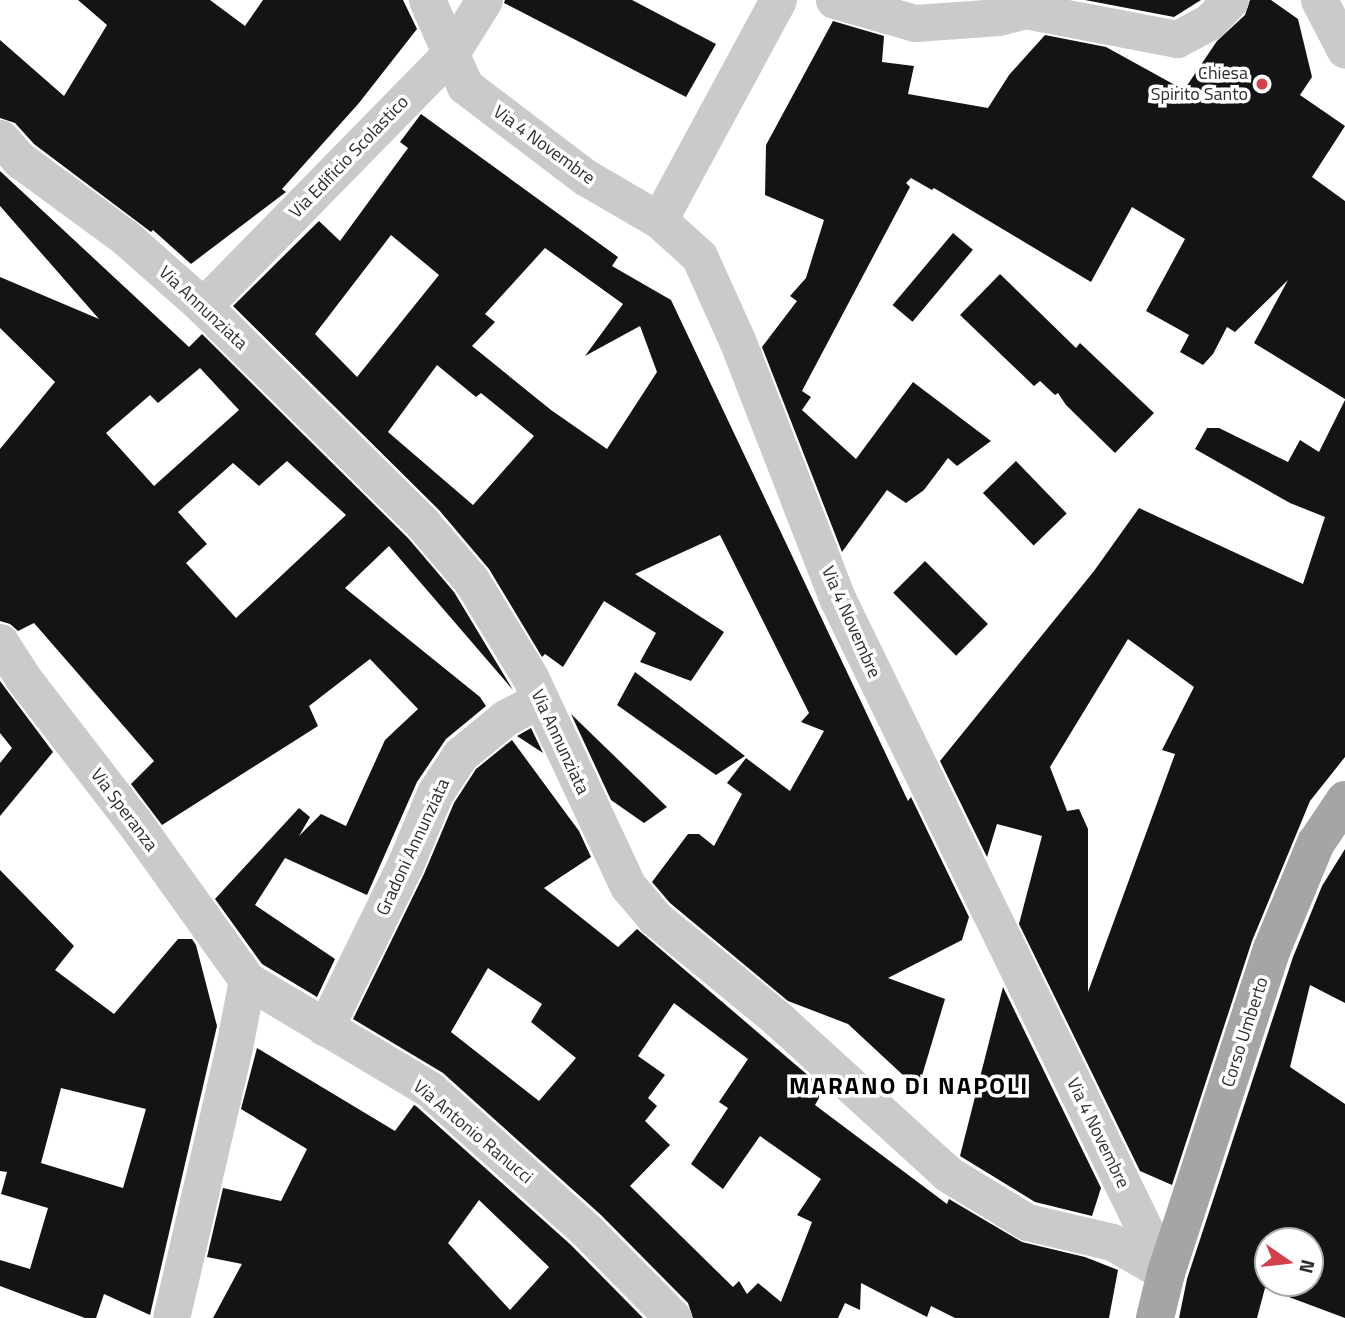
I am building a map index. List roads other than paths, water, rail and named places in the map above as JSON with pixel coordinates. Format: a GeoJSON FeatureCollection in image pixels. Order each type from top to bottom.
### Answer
{"type":"FeatureCollection","features":[{"type":"Feature","properties":{"kind":"main road","name":"Corso Umberto"},"geometry":{"type":"LineString","coordinates":[[1155,1318],[1166,1273],[1272,949],[1316,843],[1345,800]]}},
{"type":"Feature","properties":{"kind":"street","name":"Via 4 Novembre"},"geometry":{"type":"LineString","coordinates":[[427,0],[465,86],[585,177],[659,220],[699,256],[737,340],[838,600],[1166,1273]]}},
{"type":"Feature","properties":{"kind":"street","name":"Via Edificio Scolastico"},"geometry":{"type":"LineString","coordinates":[[203,306],[451,53],[484,0]]}},
{"type":"Feature","properties":{"kind":"street"},"geometry":{"type":"LineString","coordinates":[[659,220],[778,0]]}},
{"type":"Feature","properties":{"kind":"street"},"geometry":{"type":"LineString","coordinates":[[834,0],[915,23],[999,17],[1025,10],[1177,39],[1209,22],[1230,0]]}},
{"type":"Feature","properties":{"kind":"street"},"geometry":{"type":"LineString","coordinates":[[1319,0],[1345,50]]}},
{"type":"Feature","properties":{"kind":"street","name":"Via Annunziata"},"geometry":{"type":"LineString","coordinates":[[0,138],[20,160],[126,238],[203,306],[423,524],[471,580],[530,677],[628,886],[655,918],[779,1020],[948,1174],[1027,1222],[1112,1242],[1166,1273]]}},
{"type":"Feature","properties":{"kind":"street","name":"Via Speranza"},"geometry":{"type":"LineString","coordinates":[[0,642],[23,678],[156,853],[247,980]]}},
{"type":"Feature","properties":{"kind":"street","name":"Gradoni Annunziata"},"geometry":{"type":"LineString","coordinates":[[325,1028],[405,865],[435,793],[453,765],[460,755],[505,719],[540,699]]}},
{"type":"Feature","properties":{"kind":"street"},"geometry":{"type":"LineString","coordinates":[[171,1318],[247,980]]}},
{"type":"Feature","properties":{"kind":"street","name":"Via Antonio Ranucci"},"geometry":{"type":"LineString","coordinates":[[247,980],[429,1089],[586,1230],[673,1318]]}},
{"type":"Feature","properties":{"kind":"place","name":"Chiesa Spirito Santo"},"geometry":{"type":"Point","coordinates":[1262,84]}},
{"type":"Feature","properties":{"kind":"district","name":"MARANO DI NAPOLI"},"geometry":{"type":"Point","coordinates":[909,1086]}}]}
